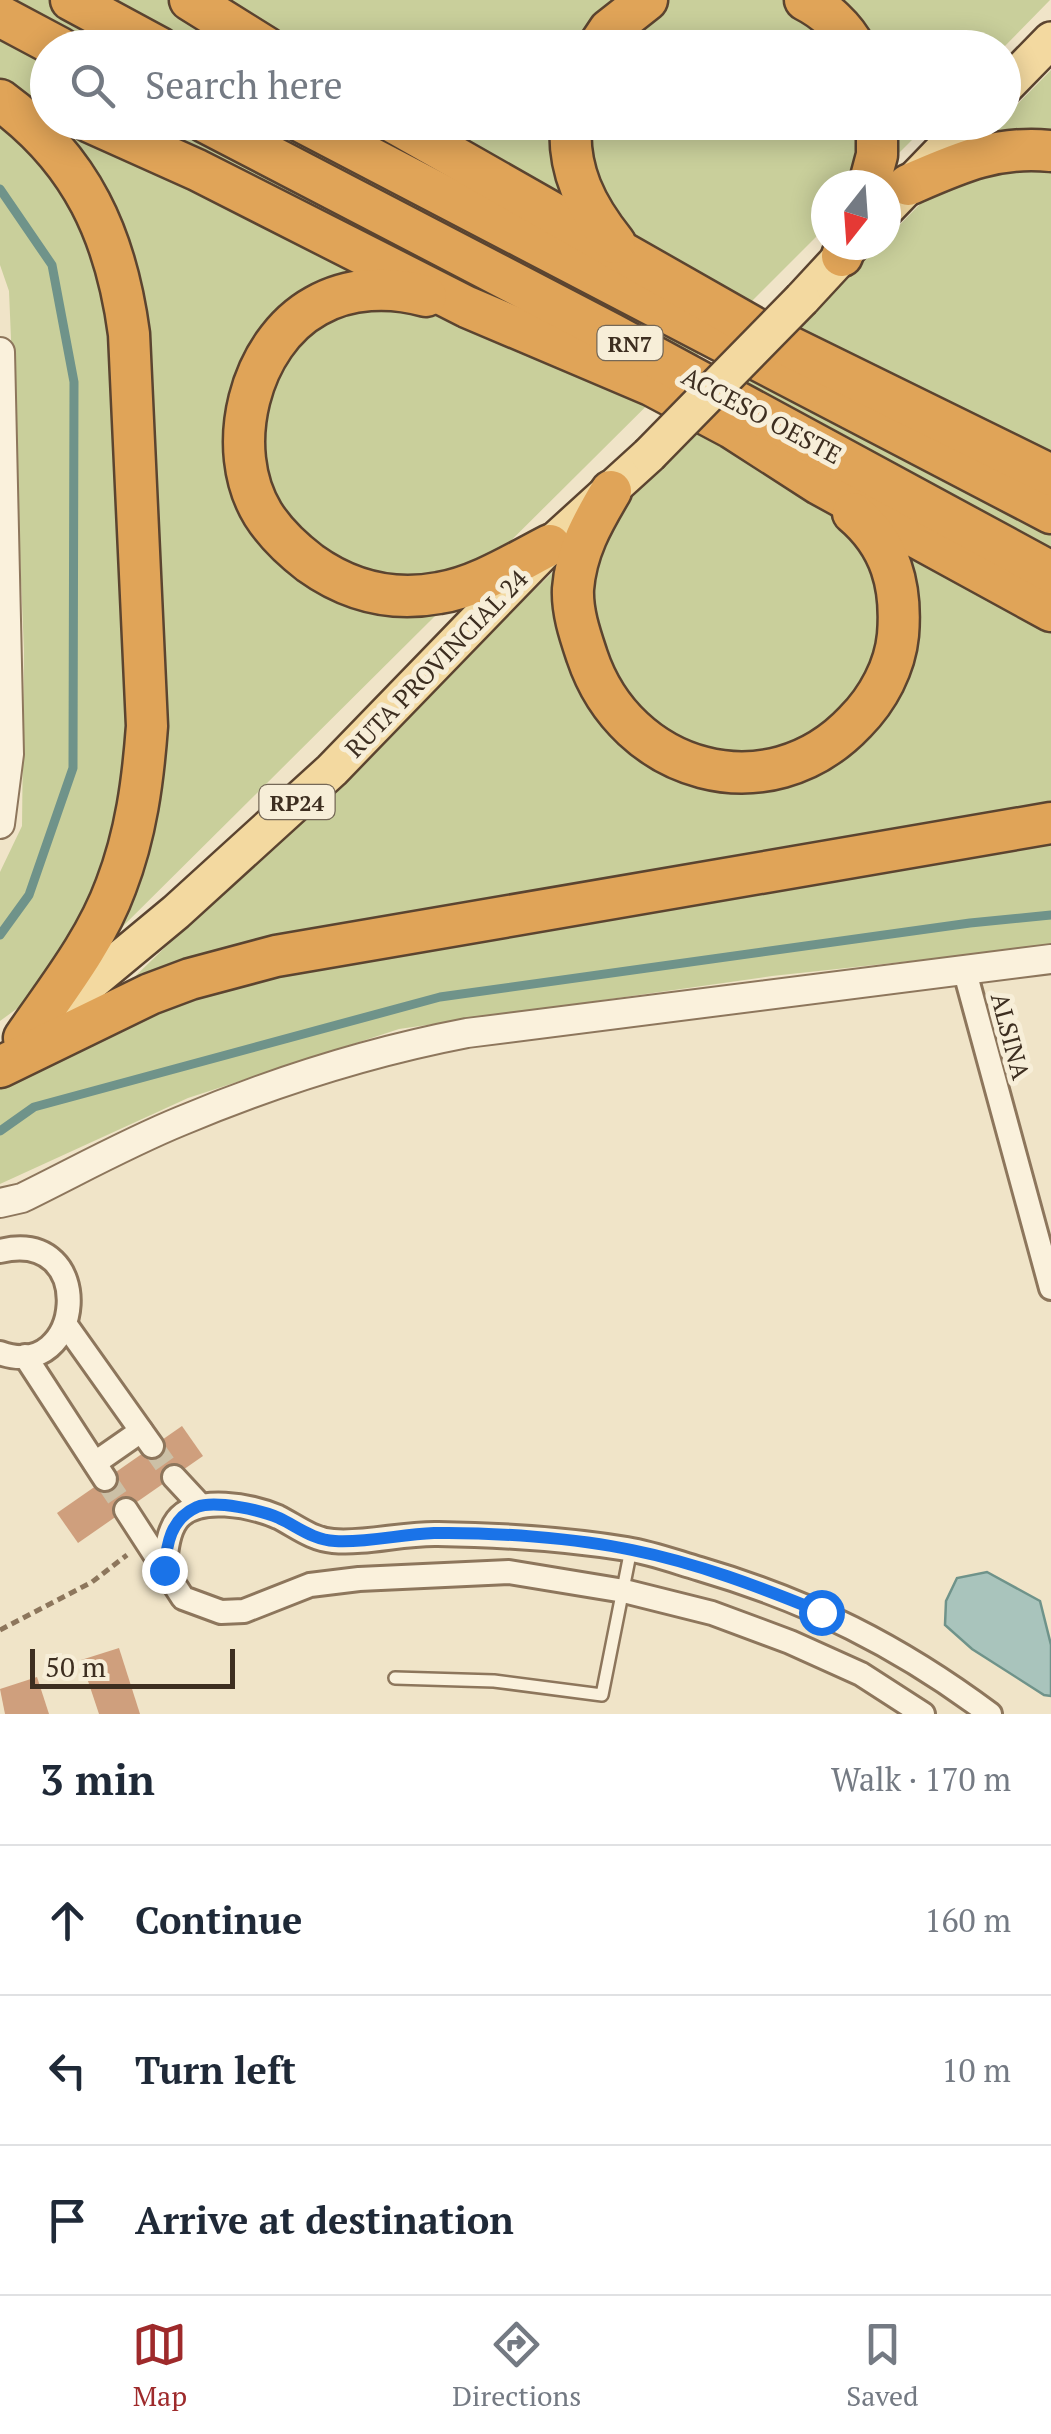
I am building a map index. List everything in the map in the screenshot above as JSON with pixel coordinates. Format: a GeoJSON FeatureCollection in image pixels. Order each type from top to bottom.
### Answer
{"type":"FeatureCollection","features":[{"type":"Feature","properties":{"kind":"highway"},"geometry":{"type":"LineString","coordinates":[[71,0],[127,30]]}},
{"type":"Feature","properties":{"kind":"highway"},"geometry":{"type":"LineString","coordinates":[[190,0],[238,30]]}},
{"type":"Feature","properties":{"kind":"highway"},"geometry":{"type":"LineString","coordinates":[[609,30],[647,0]]}},
{"type":"Feature","properties":{"kind":"highway"},"geometry":{"type":"LineString","coordinates":[[805,0],[818,6],[844,30]]}},
{"type":"Feature","properties":{"kind":"highway"},"geometry":{"type":"LineString","coordinates":[[0,16],[30,32]]}},
{"type":"Feature","properties":{"kind":"highway"},"geometry":{"type":"LineString","coordinates":[[0,96],[30,103]]}},
{"type":"Feature","properties":{"kind":"highway"},"geometry":{"type":"LineString","coordinates":[[0,96],[30,124]]}},
{"type":"Feature","properties":{"kind":"highway"},"geometry":{"type":"LineString","coordinates":[[8,1055],[70,971],[116,887],[143,782],[147,726],[129,334],[123,285],[109,239],[85,190],[47,140]]}},
{"type":"Feature","properties":{"kind":"highway"},"geometry":{"type":"LineString","coordinates":[[130,140],[467,307],[651,385],[732,428],[819,484],[1051,610]]}},
{"type":"Feature","properties":{"kind":"highway","name":"ACCESO OESTE"},"geometry":{"type":"LineString","coordinates":[[240,140],[612,334],[1051,572]]}},
{"type":"Feature","properties":{"kind":"highway","name":"ACCESO OESTE"},"geometry":{"type":"LineString","coordinates":[[336,140],[1051,513]]}},
{"type":"Feature","properties":{"kind":"highway"},"geometry":{"type":"LineString","coordinates":[[423,140],[776,340],[1051,475]]}},
{"type":"Feature","properties":{"kind":"highway"},"geometry":{"type":"LineString","coordinates":[[570,140],[576,178],[590,213],[627,257]]}},
{"type":"Feature","properties":{"kind":"highway"},"geometry":{"type":"LineString","coordinates":[[877,140],[881,170]]}},
{"type":"Feature","properties":{"kind":"highway"},"geometry":{"type":"LineString","coordinates":[[901,187],[971,157],[1029,148],[1051,151]]}},
{"type":"Feature","properties":{"kind":"highway"},"geometry":{"type":"LineString","coordinates":[[467,307],[402,289],[348,294],[312,308],[282,334],[264,363],[253,392],[244,422],[251,486],[262,513],[293,550],[352,588],[379,594],[440,594],[489,576],[550,546]]}},
{"type":"Feature","properties":{"kind":"highway"},"geometry":{"type":"LineString","coordinates":[[930,414],[1051,450]]}},
{"type":"Feature","properties":{"kind":"highway"},"geometry":{"type":"LineString","coordinates":[[610,491],[582,540],[573,592],[578,630],[604,698],[630,729],[670,757],[720,773],[768,772],[814,755],[842,736],[880,689],[896,651],[900,606],[890,558],[867,525],[819,484]]}},
{"type":"Feature","properties":{"kind":"highway"},"geometry":{"type":"LineString","coordinates":[[8,1055],[150,994],[260,960],[1051,823]]}},
{"type":"Feature","properties":{"kind":"main road"},"geometry":{"type":"LineString","coordinates":[[1021,71],[1051,40]]}},
{"type":"Feature","properties":{"kind":"main road"},"geometry":{"type":"LineString","coordinates":[[901,181],[949,140]]}},
{"type":"Feature","properties":{"kind":"main road","name":"RUTA PROVINCIAL 24"},"geometry":{"type":"LineString","coordinates":[[8,1055],[176,912],[332,770],[550,546],[649,455],[837,260]]}},
{"type":"Feature","properties":{"kind":"street"},"geometry":{"type":"LineString","coordinates":[[0,352],[9,754],[0,824]]}},
{"type":"Feature","properties":{"kind":"street"},"geometry":{"type":"LineString","coordinates":[[0,1204],[22,1198],[180,1122],[304,1074],[388,1048],[467,1033],[1051,960]]}},
{"type":"Feature","properties":{"kind":"street","name":"ALSINA"},"geometry":{"type":"LineString","coordinates":[[964,972],[1051,1288]]}},
{"type":"Feature","properties":{"kind":"street"},"geometry":{"type":"LineString","coordinates":[[0,1251],[31,1250],[48,1258],[62,1271],[71,1307],[56,1340],[42,1350],[25,1356],[0,1353]]}},
{"type":"Feature","properties":{"kind":"street"},"geometry":{"type":"LineString","coordinates":[[25,1356],[100,1471],[147,1438],[66,1325]]}},
{"type":"Feature","properties":{"kind":"street"},"geometry":{"type":"LineString","coordinates":[[174,1477],[200,1505]]}},
{"type":"Feature","properties":{"kind":"street"},"geometry":{"type":"LineString","coordinates":[[164,1570],[168,1543],[178,1518],[200,1505],[239,1507],[277,1517],[306,1534],[332,1541],[434,1533],[631,1549],[756,1586],[821,1612],[882,1641],[990,1714]]}},
{"type":"Feature","properties":{"kind":"street"},"geometry":{"type":"LineString","coordinates":[[126,1510],[184,1598],[222,1612],[244,1611],[310,1585],[509,1572],[624,1592],[712,1613],[861,1674],[923,1714]]}},
{"type":"Feature","properties":{"kind":"street"},"geometry":{"type":"LineString","coordinates":[[353,1540],[359,1579]]}},
{"type":"Feature","properties":{"kind":"lane"},"geometry":{"type":"LineString","coordinates":[[395,1678],[494,1680],[602,1695],[631,1549]]}},
{"type":"Feature","properties":{"kind":"path"},"geometry":{"type":"LineString","coordinates":[[0,1630],[92,1582],[145,1541]]}},
{"type":"Feature","properties":{"kind":"green space"},"geometry":{"type":"Polygon","coordinates":[[[0,0],[1050,0],[1021,30],[30,30],[30,140],[912,140],[882,170],[811,170],[811,242],[104,945],[0,1021],[0,872],[22,826],[24,651],[9,291],[0,265],[0,0]]]}},
{"type":"Feature","properties":{"kind":"green space"},"geometry":{"type":"Polygon","coordinates":[[[1051,70],[1051,946],[772,976],[399,1029],[188,1098],[0,1184],[0,1088],[121,990],[556,569],[865,260],[901,260],[901,224],[983,140],[1021,140],[1021,101],[1051,70]]]}},
{"type":"Feature","properties":{"kind":"water"},"geometry":{"type":"Polygon","coordinates":[[[987,1572],[1040,1601],[1051,1645],[1051,1696],[972,1649],[945,1625],[946,1601],[957,1578],[987,1572]]]}},
{"type":"Feature","properties":{"kind":"building"},"geometry":{"type":"Polygon","coordinates":[[[182,1426],[203,1456],[78,1543],[57,1513],[182,1426]]]}},
{"type":"Feature","properties":{"kind":"building"},"geometry":{"type":"Polygon","coordinates":[[[119,1648],[140,1714],[99,1714],[81,1660],[119,1648]]]}},
{"type":"Feature","properties":{"kind":"building"},"geometry":{"type":"Polygon","coordinates":[[[37,1677],[49,1714],[5,1714],[0,1689],[37,1677]]]}},
{"type":"Feature","properties":{"kind":"waterway"},"geometry":{"type":"LineString","coordinates":[[0,189],[52,265],[74,382],[73,768],[29,895],[0,935]]}},
{"type":"Feature","properties":{"kind":"waterway"},"geometry":{"type":"LineString","coordinates":[[0,1131],[34,1107],[440,997],[1051,915]]}},
{"type":"Feature","properties":{"kind":"tunnel"},"geometry":{"type":"LineString","coordinates":[[152,1446],[174,1477]]}},
{"type":"Feature","properties":{"kind":"tunnel"},"geometry":{"type":"LineString","coordinates":[[105,1479],[126,1510]]}},
{"type":"Feature","properties":{"kind":"route"},"geometry":{"type":"LineString","coordinates":[[164,1570],[168,1543],[178,1518],[200,1505],[239,1507],[277,1517],[306,1534],[332,1541],[434,1533],[631,1549],[756,1586],[821,1612]]}}]}
